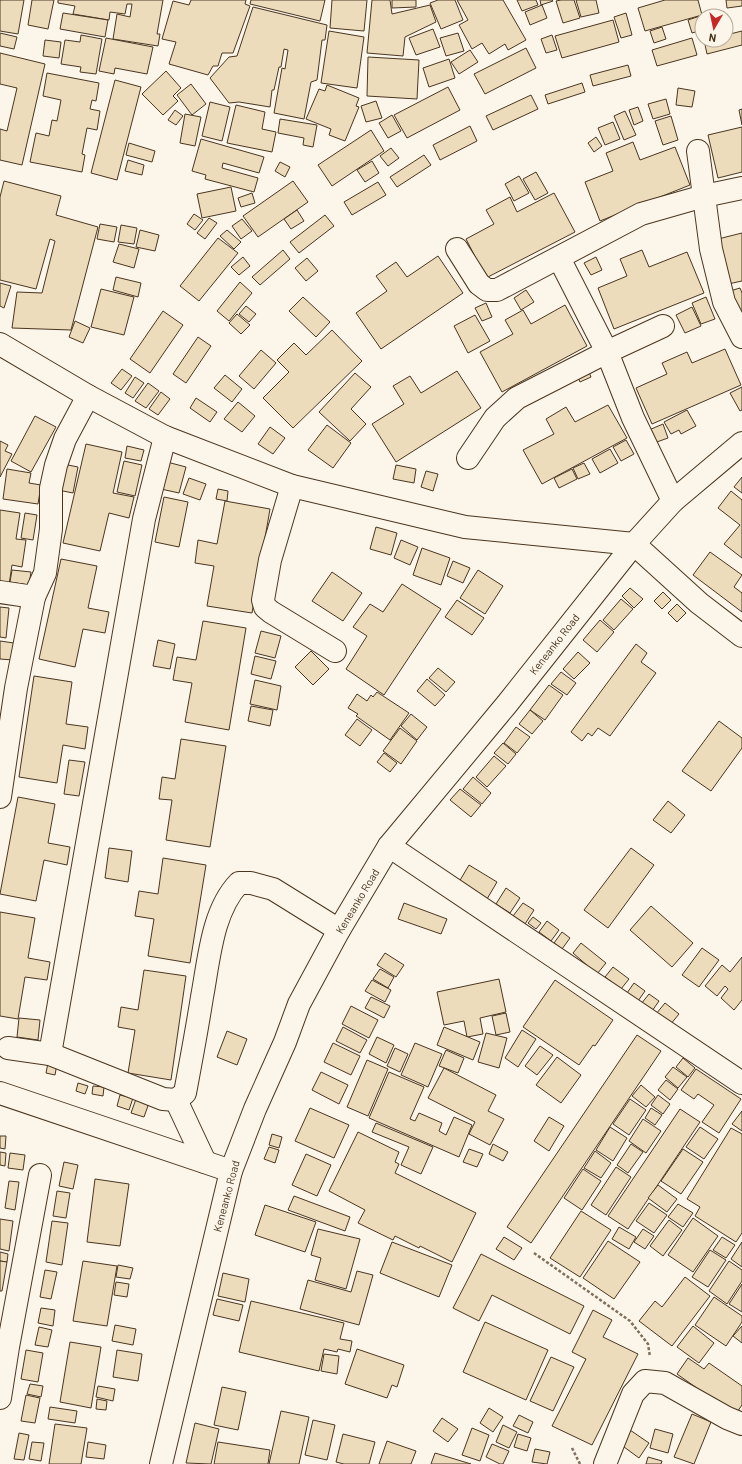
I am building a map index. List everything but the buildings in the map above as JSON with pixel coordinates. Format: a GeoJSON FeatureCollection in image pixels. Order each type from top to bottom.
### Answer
{"type":"FeatureCollection","features":[{"type":"Feature","properties":{"kind":"street"},"geometry":{"type":"LineString","coordinates":[[698,151],[712,248],[724,302],[742,336]]}},
{"type":"Feature","properties":{"kind":"street"},"geometry":{"type":"LineString","coordinates":[[457,249],[479,284],[487,290],[498,290],[641,214],[704,196],[742,188]]}},
{"type":"Feature","properties":{"kind":"street"},"geometry":{"type":"LineString","coordinates":[[559,258],[607,352],[633,418],[673,501]]}},
{"type":"Feature","properties":{"kind":"street"},"geometry":{"type":"LineString","coordinates":[[468,458],[495,418],[517,398],[607,352],[663,326]]}},
{"type":"Feature","properties":{"kind":"street"},"geometry":{"type":"LineString","coordinates":[[0,344],[88,396],[165,437],[292,486],[466,527],[634,544],[699,603],[742,636]]}},
{"type":"Feature","properties":{"kind":"street"},"geometry":{"type":"LineString","coordinates":[[0,797],[16,688],[34,597],[45,573],[51,529],[51,488],[56,465],[65,439],[88,396]]}},
{"type":"Feature","properties":{"kind":"street"},"geometry":{"type":"LineString","coordinates":[[50,1054],[144,519],[165,437]]}},
{"type":"Feature","properties":{"kind":"street","name":"Keneanko Road"},"geometry":{"type":"LineString","coordinates":[[161,1464],[231,1171],[255,1109],[285,1042],[299,1004],[339,930],[389,846],[507,704],[634,544],[673,501],[742,443]]}},
{"type":"Feature","properties":{"kind":"street"},"geometry":{"type":"LineString","coordinates":[[292,486],[270,560],[263,600],[265,607],[271,612],[335,651]]}},
{"type":"Feature","properties":{"kind":"street"},"geometry":{"type":"LineString","coordinates":[[0,592],[34,597]]}},
{"type":"Feature","properties":{"kind":"street"},"geometry":{"type":"LineString","coordinates":[[389,846],[742,1084]]}},
{"type":"Feature","properties":{"kind":"street"},"geometry":{"type":"LineString","coordinates":[[8,1048],[50,1054],[163,1099],[176,1100],[185,1093],[212,944],[221,912],[231,892],[239,883],[251,883],[273,889],[339,930]]}},
{"type":"Feature","properties":{"kind":"street"},"geometry":{"type":"LineString","coordinates":[[0,1094],[231,1171]]}},
{"type":"Feature","properties":{"kind":"street"},"geometry":{"type":"LineString","coordinates":[[176,1100],[205,1162]]}},
{"type":"Feature","properties":{"kind":"street"},"geometry":{"type":"LineString","coordinates":[[0,1398],[40,1175]]}},
{"type":"Feature","properties":{"kind":"street"},"geometry":{"type":"LineString","coordinates":[[605,1464],[633,1394],[646,1381],[665,1383],[727,1418],[742,1424]]}},
{"type":"Feature","properties":{"kind":"path"},"geometry":{"type":"LineString","coordinates":[[534,1252],[630,1321],[648,1344],[651,1364],[646,1381]]}},
{"type":"Feature","properties":{"kind":"path"},"geometry":{"type":"LineString","coordinates":[[572,1448],[580,1464]]}}]}
